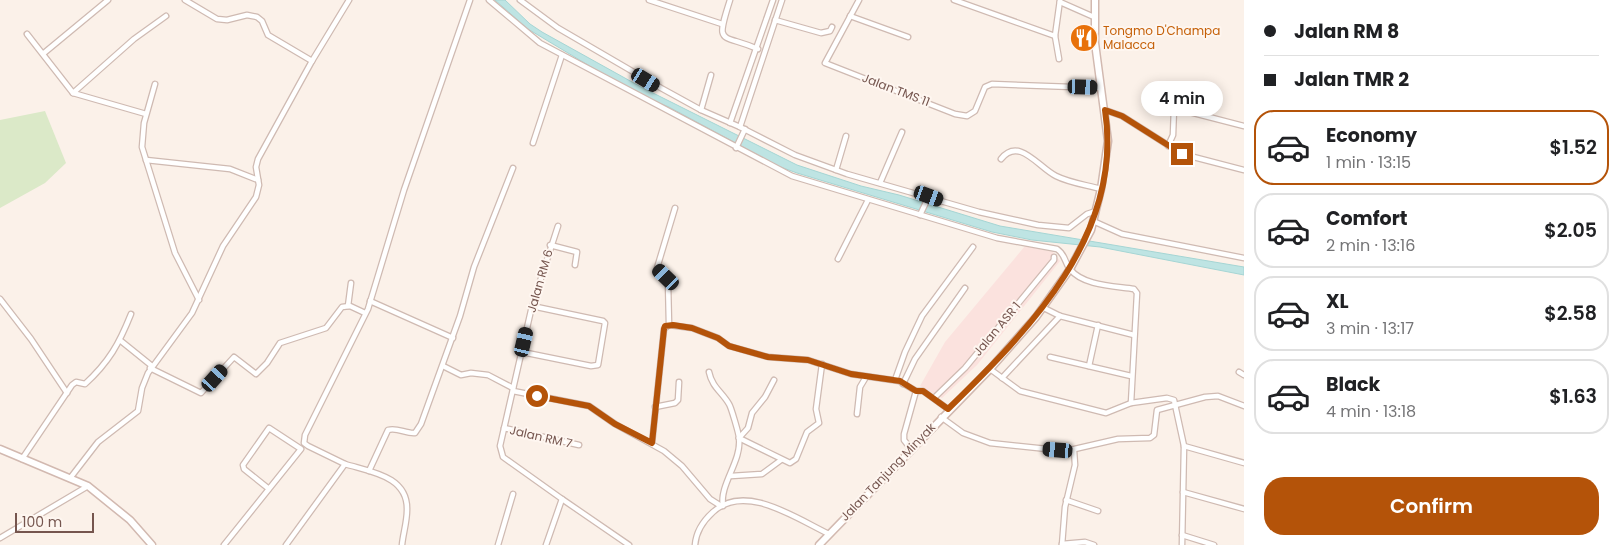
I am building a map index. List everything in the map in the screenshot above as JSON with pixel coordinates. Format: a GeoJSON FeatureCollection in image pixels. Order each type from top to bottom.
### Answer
{"type":"FeatureCollection","features":[{"type":"Feature","properties":{"kind":"main road","name":"Jalan Tanjung Minyak"},"geometry":{"type":"LineString","coordinates":[[819,545],[948,409],[990,369],[1044,308],[1070,269],[1090,230],[1102,189],[1108,149],[1094,17],[1095,0]]}},
{"type":"Feature","properties":{"kind":"main road"},"geometry":{"type":"LineString","coordinates":[[0,449],[88,486],[130,520],[152,545]]}},
{"type":"Feature","properties":{"kind":"street"},"geometry":{"type":"LineString","coordinates":[[44,53],[108,0]]}},
{"type":"Feature","properties":{"kind":"street"},"geometry":{"type":"LineString","coordinates":[[185,0],[217,20],[252,15],[257,17],[262,21],[268,35],[312,61]]}},
{"type":"Feature","properties":{"kind":"street"},"geometry":{"type":"LineString","coordinates":[[70,477],[98,442],[138,411],[142,388],[151,367],[192,314],[223,246],[256,197],[259,186],[256,167],[258,159],[312,61],[349,0]]}},
{"type":"Feature","properties":{"kind":"street"},"geometry":{"type":"LineString","coordinates":[[224,545],[301,449],[305,435],[365,314],[404,190],[470,0]]}},
{"type":"Feature","properties":{"kind":"street"},"geometry":{"type":"LineString","coordinates":[[488,0],[527,34],[562,55],[792,176],[997,238],[1058,249],[1063,253],[1070,269],[1080,278],[1134,290],[1138,293],[1131,376],[1131,404]]}},
{"type":"Feature","properties":{"kind":"street"},"geometry":{"type":"LineString","coordinates":[[520,0],[558,28],[701,110],[796,155],[836,170],[979,212],[1038,225],[1069,228],[1087,214],[1096,211]]}},
{"type":"Feature","properties":{"kind":"street"},"geometry":{"type":"LineString","coordinates":[[649,0],[722,24]]}},
{"type":"Feature","properties":{"kind":"street"},"geometry":{"type":"LineString","coordinates":[[730,0],[722,24],[724,36],[729,41],[758,49]]}},
{"type":"Feature","properties":{"kind":"street"},"geometry":{"type":"LineString","coordinates":[[730,123],[774,0]]}},
{"type":"Feature","properties":{"kind":"street"},"geometry":{"type":"LineString","coordinates":[[737,146],[782,0]]}},
{"type":"Feature","properties":{"kind":"street"},"geometry":{"type":"LineString","coordinates":[[859,0],[850,16],[908,37]]}},
{"type":"Feature","properties":{"kind":"street"},"geometry":{"type":"LineString","coordinates":[[954,0],[1055,36]]}},
{"type":"Feature","properties":{"kind":"street"},"geometry":{"type":"LineString","coordinates":[[1059,59],[1055,36],[1060,1],[1094,17]]}},
{"type":"Feature","properties":{"kind":"street"},"geometry":{"type":"LineString","coordinates":[[73,93],[134,38],[166,16]]}},
{"type":"Feature","properties":{"kind":"street","name":"Jalan TMS 11"},"geometry":{"type":"LineString","coordinates":[[850,16],[825,63],[967,116],[975,112],[987,84],[1101,88]]}},
{"type":"Feature","properties":{"kind":"street"},"geometry":{"type":"LineString","coordinates":[[775,20],[821,33],[830,31],[832,28]]}},
{"type":"Feature","properties":{"kind":"street"},"geometry":{"type":"LineString","coordinates":[[27,34],[44,53],[52,68],[73,93],[146,114]]}},
{"type":"Feature","properties":{"kind":"street"},"geometry":{"type":"LineString","coordinates":[[532,143],[562,55]]}},
{"type":"Feature","properties":{"kind":"street"},"geometry":{"type":"LineString","coordinates":[[701,110],[711,75]]}},
{"type":"Feature","properties":{"kind":"street"},"geometry":{"type":"LineString","coordinates":[[155,84],[146,114],[142,147],[175,253],[199,300]]}},
{"type":"Feature","properties":{"kind":"street"},"geometry":{"type":"LineString","coordinates":[[1168,146],[1174,135],[1174,108],[1244,126]]}},
{"type":"Feature","properties":{"kind":"street"},"geometry":{"type":"LineString","coordinates":[[1105,110],[1122,116],[1182,154],[1244,169]]}},
{"type":"Feature","properties":{"kind":"street"},"geometry":{"type":"LineString","coordinates":[[880,183],[902,132]]}},
{"type":"Feature","properties":{"kind":"street"},"geometry":{"type":"LineString","coordinates":[[836,170],[846,136]]}},
{"type":"Feature","properties":{"kind":"street"},"geometry":{"type":"LineString","coordinates":[[1001,160],[1007,152],[1014,150],[1025,154],[1056,177],[1102,189]]}},
{"type":"Feature","properties":{"kind":"street"},"geometry":{"type":"LineString","coordinates":[[146,160],[230,169],[258,180]]}},
{"type":"Feature","properties":{"kind":"street"},"geometry":{"type":"LineString","coordinates":[[369,471],[388,430],[392,428],[409,434],[415,433],[422,424],[453,338],[474,267],[513,168]]}},
{"type":"Feature","properties":{"kind":"street"},"geometry":{"type":"LineString","coordinates":[[921,214],[928,197]]}},
{"type":"Feature","properties":{"kind":"street"},"geometry":{"type":"LineString","coordinates":[[838,259],[868,200]]}},
{"type":"Feature","properties":{"kind":"street"},"geometry":{"type":"LineString","coordinates":[[669,325],[668,282],[657,268],[675,208]]}},
{"type":"Feature","properties":{"kind":"street"},"geometry":{"type":"LineString","coordinates":[[1094,221],[1122,234],[1244,258]]}},
{"type":"Feature","properties":{"kind":"street","name":"Jalan RM 6"},"geometry":{"type":"LineString","coordinates":[[558,226],[550,245],[532,306],[500,446],[501,454],[562,500]]}},
{"type":"Feature","properties":{"kind":"street"},"geometry":{"type":"LineString","coordinates":[[550,245],[577,252],[575,265]]}},
{"type":"Feature","properties":{"kind":"street"},"geometry":{"type":"LineString","coordinates":[[895,380],[904,352],[922,316],[973,247]]}},
{"type":"Feature","properties":{"kind":"street","name":"Jalan ASR 1"},"geometry":{"type":"LineString","coordinates":[[934,398],[976,355],[1054,260],[1054,257]]}},
{"type":"Feature","properties":{"kind":"street"},"geometry":{"type":"LineString","coordinates":[[348,306],[351,283]]}},
{"type":"Feature","properties":{"kind":"street"},"geometry":{"type":"LineString","coordinates":[[903,384],[915,360],[965,288]]}},
{"type":"Feature","properties":{"kind":"street"},"geometry":{"type":"LineString","coordinates":[[0,299],[31,339],[67,393]]}},
{"type":"Feature","properties":{"kind":"street"},"geometry":{"type":"LineString","coordinates":[[370,301],[453,338]]}},
{"type":"Feature","properties":{"kind":"street"},"geometry":{"type":"LineString","coordinates":[[121,341],[151,367],[201,393],[234,357],[256,374],[267,363],[280,343],[326,328],[338,310],[348,306],[365,314]]}},
{"type":"Feature","properties":{"kind":"street"},"geometry":{"type":"LineString","coordinates":[[522,352],[591,366],[598,365],[605,323],[601,320],[532,306]]}},
{"type":"Feature","properties":{"kind":"street"},"geometry":{"type":"LineString","coordinates":[[1044,308],[1060,316],[1134,335]]}},
{"type":"Feature","properties":{"kind":"street"},"geometry":{"type":"LineString","coordinates":[[22,459],[74,383],[84,384],[95,375],[121,341],[131,314]]}},
{"type":"Feature","properties":{"kind":"street"},"geometry":{"type":"LineString","coordinates":[[1002,378],[1060,316]]}},
{"type":"Feature","properties":{"kind":"street"},"geometry":{"type":"LineString","coordinates":[[652,443],[664,329],[669,325],[700,331],[718,338],[729,346],[768,357],[791,357],[866,377],[895,380],[916,391],[923,391],[948,409]]}},
{"type":"Feature","properties":{"kind":"street"},"geometry":{"type":"LineString","coordinates":[[1089,366],[1098,325]]}},
{"type":"Feature","properties":{"kind":"street"},"geometry":{"type":"LineString","coordinates":[[1050,357],[1131,376]]}},
{"type":"Feature","properties":{"kind":"street"},"geometry":{"type":"LineString","coordinates":[[739,438],[781,460],[790,463],[796,459],[807,432],[819,423],[816,409],[822,364]]}},
{"type":"Feature","properties":{"kind":"street"},"geometry":{"type":"LineString","coordinates":[[443,366],[461,375],[471,373],[488,375],[513,389],[589,406],[615,424],[652,443],[682,466],[710,500],[722,506]]}},
{"type":"Feature","properties":{"kind":"street"},"geometry":{"type":"LineString","coordinates":[[990,369],[1020,391],[1106,413],[1112,413],[1131,404],[1167,398],[1174,400],[1184,446],[1182,545]]}},
{"type":"Feature","properties":{"kind":"street"},"geometry":{"type":"LineString","coordinates":[[709,372],[711,382],[729,403],[739,438],[738,452],[722,506]]}},
{"type":"Feature","properties":{"kind":"street"},"geometry":{"type":"LineString","coordinates":[[857,414],[858,395],[866,377]]}},
{"type":"Feature","properties":{"kind":"street"},"geometry":{"type":"LineString","coordinates":[[739,438],[748,428],[752,413],[765,398],[774,380]]}},
{"type":"Feature","properties":{"kind":"street"},"geometry":{"type":"LineString","coordinates":[[655,407],[675,403],[678,400],[679,382]]}},
{"type":"Feature","properties":{"kind":"street"},"geometry":{"type":"LineString","coordinates":[[911,449],[904,440],[904,434],[916,391]]}},
{"type":"Feature","properties":{"kind":"street"},"geometry":{"type":"LineString","coordinates":[[941,417],[963,433],[979,441],[1074,450],[1118,439],[1150,438],[1154,435],[1157,410],[1176,404],[1218,396],[1244,406]]}},
{"type":"Feature","properties":{"kind":"street","name":"Jalan RM 7"},"geometry":{"type":"LineString","coordinates":[[504,428],[578,445]]}},
{"type":"Feature","properties":{"kind":"street"},"geometry":{"type":"LineString","coordinates":[[269,490],[243,467],[267,429],[272,429],[301,449]]}},
{"type":"Feature","properties":{"kind":"street"},"geometry":{"type":"LineString","coordinates":[[304,443],[345,464],[391,479],[405,493],[407,513],[402,545]]}},
{"type":"Feature","properties":{"kind":"street"},"geometry":{"type":"LineString","coordinates":[[1184,446],[1244,463]]}},
{"type":"Feature","properties":{"kind":"street"},"geometry":{"type":"LineString","coordinates":[[1074,450],[1075,465],[1066,500],[1062,544],[1085,542],[1094,545]]}},
{"type":"Feature","properties":{"kind":"street"},"geometry":{"type":"LineString","coordinates":[[731,476],[762,474],[781,460]]}},
{"type":"Feature","properties":{"kind":"street"},"geometry":{"type":"LineString","coordinates":[[286,545],[345,464]]}},
{"type":"Feature","properties":{"kind":"street"},"geometry":{"type":"LineString","coordinates":[[0,538],[88,486]]}},
{"type":"Feature","properties":{"kind":"street"},"geometry":{"type":"LineString","coordinates":[[1183,492],[1244,509]]}},
{"type":"Feature","properties":{"kind":"street"},"geometry":{"type":"LineString","coordinates":[[498,545],[513,494]]}},
{"type":"Feature","properties":{"kind":"street"},"geometry":{"type":"LineString","coordinates":[[546,545],[562,500],[629,545]]}},
{"type":"Feature","properties":{"kind":"street"},"geometry":{"type":"LineString","coordinates":[[695,545],[697,533],[705,520],[722,506],[739,500],[753,500],[829,534]]}},
{"type":"Feature","properties":{"kind":"street"},"geometry":{"type":"LineString","coordinates":[[1066,500],[1098,511]]}},
{"type":"Feature","properties":{"kind":"street"},"geometry":{"type":"LineString","coordinates":[[1182,535],[1214,545]]}},
{"type":"Feature","properties":{"kind":"shaded area"},"geometry":{"type":"Polygon","coordinates":[[[1025,246],[1053,252],[1060,261],[977,365],[942,398],[920,386],[945,342],[1025,246]]]}},
{"type":"Feature","properties":{"kind":"green space"},"geometry":{"type":"Polygon","coordinates":[[[45,111],[66,163],[45,183],[0,208],[0,120],[45,111]]]}},
{"type":"Feature","properties":{"kind":"water"},"geometry":{"type":"Polygon","coordinates":[[[495,0],[505,0],[530,24],[542,32],[641,87],[797,165],[861,186],[899,195],[1000,226],[1244,267],[1244,275],[1100,247],[1032,240],[992,232],[797,173],[778,166],[669,107],[633,92],[528,29],[495,0]]]}},
{"type":"Feature","properties":{"kind":"place","name":"Tongmo D'Champa Malacca"},"geometry":{"type":"Point","coordinates":[1084,38]}},
{"type":"Feature","properties":{"kind":"route"},"geometry":{"type":"LineString","coordinates":[[537,396],[589,406],[615,424],[652,443],[664,329],[665,326],[673,325],[708,333],[718,338],[723,344],[768,357],[791,357],[808,360],[851,374],[900,381],[916,391],[923,391],[948,409],[990,369],[1036,317],[1052,297],[1077,256],[1090,230],[1102,189],[1108,149],[1105,110],[1122,116],[1182,154]]}}]}
